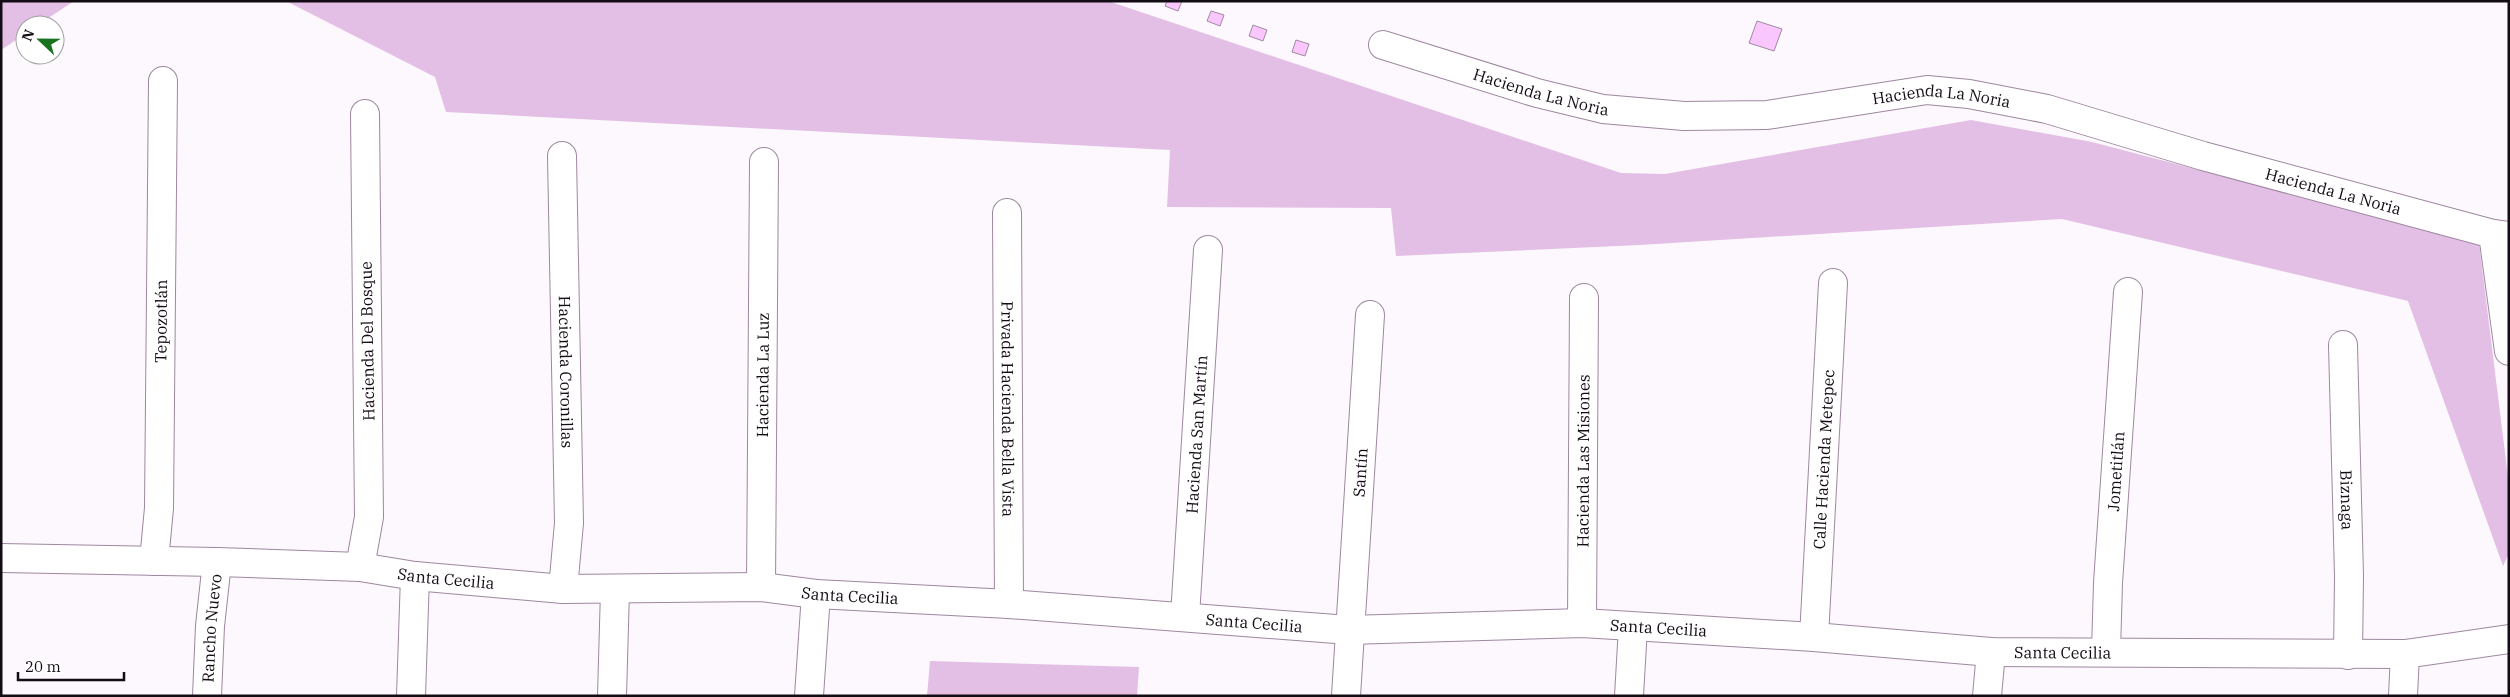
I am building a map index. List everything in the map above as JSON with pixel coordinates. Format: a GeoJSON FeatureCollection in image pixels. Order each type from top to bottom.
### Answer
{"type":"FeatureCollection","features":[{"type":"Feature","properties":{"kind":"street","name":"Hacienda La Noria"},"geometry":{"type":"LineString","coordinates":[[1383,45],[1537,93],[1594,107],[1684,116],[1767,115],[1927,90],[1969,94],[2047,109],[2203,156],[2501,235]]}},
{"type":"Feature","properties":{"kind":"street","name":"Tepozotlán"},"geometry":{"type":"LineString","coordinates":[[154,561],[159,508],[163,80]]}},
{"type":"Feature","properties":{"kind":"street","name":"Hacienda Del Bosque"},"geometry":{"type":"LineString","coordinates":[[360,567],[369,517],[365,114]]}},
{"type":"Feature","properties":{"kind":"street","name":"Hacienda Coronillas"},"geometry":{"type":"LineString","coordinates":[[562,156],[569,523],[563,589]]}},
{"type":"Feature","properties":{"kind":"street","name":"Hacienda La Luz"},"geometry":{"type":"LineString","coordinates":[[761,587],[764,162]]}},
{"type":"Feature","properties":{"kind":"street","name":"Privada Hacienda Bella Vista"},"geometry":{"type":"LineString","coordinates":[[1007,213],[1009,604]]}},
{"type":"Feature","properties":{"kind":"street"},"geometry":{"type":"LineString","coordinates":[[2501,235],[2509,350]]}},
{"type":"Feature","properties":{"kind":"street","name":"Hacienda San Martín"},"geometry":{"type":"LineString","coordinates":[[1185,616],[1208,250]]}},
{"type":"Feature","properties":{"kind":"street","name":"Calle Hacienda Metepec"},"geometry":{"type":"LineString","coordinates":[[1814,636],[1833,283]]}},
{"type":"Feature","properties":{"kind":"street","name":"Jometitlán"},"geometry":{"type":"LineString","coordinates":[[2106,651],[2108,583],[2128,292]]}},
{"type":"Feature","properties":{"kind":"street","name":"Hacienda Las Misiones"},"geometry":{"type":"LineString","coordinates":[[1582,623],[1584,298]]}},
{"type":"Feature","properties":{"kind":"street","name":"Santín"},"geometry":{"type":"LineString","coordinates":[[1346,696],[1370,315]]}},
{"type":"Feature","properties":{"kind":"street","name":"Biznaga"},"geometry":{"type":"LineString","coordinates":[[2342,345],[2348,576],[2348,655]]}},
{"type":"Feature","properties":{"kind":"street","name":"Santa Cecilia"},"geometry":{"type":"LineString","coordinates":[[1,558],[360,567],[415,576],[563,589],[614,590],[761,587],[816,594],[1009,604],[1349,630],[1582,623],[1814,636],[1991,652],[2106,651],[2212,655],[2405,654],[2509,638]]}},
{"type":"Feature","properties":{"kind":"street","name":"Rancho Nuevo"},"geometry":{"type":"LineString","coordinates":[[207,696],[210,626],[217,562]]}},
{"type":"Feature","properties":{"kind":"street"},"geometry":{"type":"LineString","coordinates":[[411,696],[415,576]]}},
{"type":"Feature","properties":{"kind":"street"},"geometry":{"type":"LineString","coordinates":[[612,696],[614,590]]}},
{"type":"Feature","properties":{"kind":"street"},"geometry":{"type":"LineString","coordinates":[[809,696],[816,594]]}},
{"type":"Feature","properties":{"kind":"street"},"geometry":{"type":"LineString","coordinates":[[1629,696],[1633,627]]}},
{"type":"Feature","properties":{"kind":"street"},"geometry":{"type":"LineString","coordinates":[[1987,696],[1991,652]]}},
{"type":"Feature","properties":{"kind":"street"},"geometry":{"type":"LineString","coordinates":[[2403,696],[2405,654]]}},
{"type":"Feature","properties":{"kind":"shaded area"},"geometry":{"type":"Polygon","coordinates":[[[1,1],[74,1],[53,15],[15,15],[15,41],[1,50],[1,1]]]}},
{"type":"Feature","properties":{"kind":"shaded area"},"geometry":{"type":"Polygon","coordinates":[[[286,1],[1108,1],[1621,173],[1665,174],[1971,120],[2092,142],[2479,243],[2509,485],[2509,553],[2503,566],[2408,301],[2062,219],[1640,245],[1396,256],[1391,208],[1167,207],[1170,150],[446,112],[435,77],[286,1]]]}},
{"type":"Feature","properties":{"kind":"shaded area"},"geometry":{"type":"Polygon","coordinates":[[[930,661],[1139,667],[1137,696],[927,696],[930,661]]]}},
{"type":"Feature","properties":{"kind":"building"},"geometry":{"type":"Polygon","coordinates":[[[1167,1],[1182,1],[1178,11],[1165,6],[1167,1]]]}},
{"type":"Feature","properties":{"kind":"building"},"geometry":{"type":"Polygon","coordinates":[[[1211,11],[1224,15],[1220,26],[1207,21],[1211,11]]]}},
{"type":"Feature","properties":{"kind":"building"},"geometry":{"type":"Polygon","coordinates":[[[1757,21],[1782,29],[1774,51],[1749,43],[1757,21]]]}},
{"type":"Feature","properties":{"kind":"building"},"geometry":{"type":"Polygon","coordinates":[[[1253,25],[1267,30],[1263,41],[1249,36],[1253,25]]]}},
{"type":"Feature","properties":{"kind":"building"},"geometry":{"type":"Polygon","coordinates":[[[1296,40],[1309,44],[1305,56],[1292,52],[1296,40]]]}}]}
